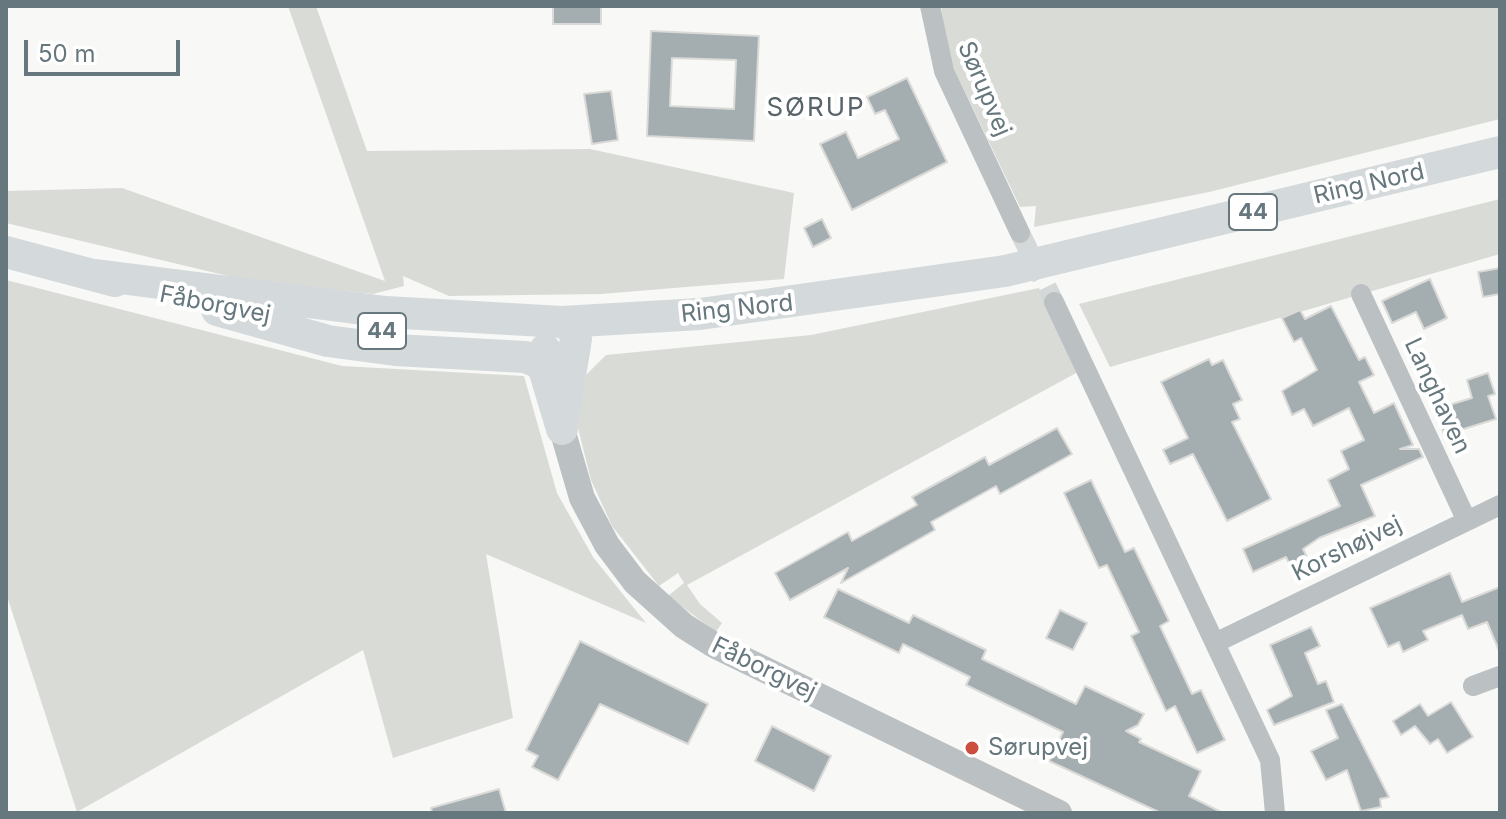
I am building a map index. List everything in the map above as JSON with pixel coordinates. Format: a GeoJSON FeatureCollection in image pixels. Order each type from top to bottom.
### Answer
{"type":"FeatureCollection","features":[{"type":"Feature","properties":{"kind":"main road","name":"Ring Nord"},"geometry":{"type":"LineString","coordinates":[[557,342],[1005,271],[1500,152]]}},
{"type":"Feature","properties":{"kind":"main road","name":"Fåborgvej"},"geometry":{"type":"LineString","coordinates":[[6,252],[328,341],[395,350],[525,357],[538,362],[557,342]]}},
{"type":"Feature","properties":{"kind":"main road","name":"Fåborgvej"},"geometry":{"type":"LineString","coordinates":[[96,275],[557,342]]}},
{"type":"Feature","properties":{"kind":"main road"},"geometry":{"type":"LineString","coordinates":[[557,342],[562,429]]}},
{"type":"Feature","properties":{"kind":"main road"},"geometry":{"type":"LineString","coordinates":[[557,342],[562,429]]}},
{"type":"Feature","properties":{"kind":"street","name":"Sørupvej"},"geometry":{"type":"LineString","coordinates":[[930,6],[944,71],[1020,233]]}},
{"type":"Feature","properties":{"kind":"street","name":"Langhaven"},"geometry":{"type":"LineString","coordinates":[[1361,294],[1466,519]]}},
{"type":"Feature","properties":{"kind":"street"},"geometry":{"type":"LineString","coordinates":[[1054,302],[1270,760],[1275,813]]}},
{"type":"Feature","properties":{"kind":"street","name":"Fåborgvej"},"geometry":{"type":"LineString","coordinates":[[562,429],[582,498],[607,545],[635,582],[684,626],[714,645],[1059,813]]}},
{"type":"Feature","properties":{"kind":"street","name":"Korshøjvej"},"geometry":{"type":"LineString","coordinates":[[1217,642],[1500,505]]}},
{"type":"Feature","properties":{"kind":"street"},"geometry":{"type":"LineString","coordinates":[[1473,686],[1500,676]]}},
{"type":"Feature","properties":{"kind":"shaded area"},"geometry":{"type":"Polygon","coordinates":[[[288,6],[316,6],[367,151],[590,149],[794,193],[784,279],[601,294],[449,296],[403,276],[404,286],[373,294],[249,281],[6,223],[6,191],[122,188],[385,281],[288,6]]]}},
{"type":"Feature","properties":{"kind":"shaded area"},"geometry":{"type":"Polygon","coordinates":[[[941,6],[1500,6],[1500,119],[1209,192],[1034,227],[1036,206],[1020,207],[947,54],[941,6]]]}},
{"type":"Feature","properties":{"kind":"shaded area"},"geometry":{"type":"Polygon","coordinates":[[[1500,199],[1500,254],[1110,367],[1079,304],[1500,199]]]}},
{"type":"Feature","properties":{"kind":"shaded area"},"geometry":{"type":"Polygon","coordinates":[[[6,280],[342,366],[524,376],[557,493],[593,557],[646,623],[486,554],[513,718],[393,758],[363,650],[77,812],[6,593],[6,280]]]}},
{"type":"Feature","properties":{"kind":"shaded area"},"geometry":{"type":"Polygon","coordinates":[[[1039,288],[1078,372],[687,585],[700,604],[722,623],[716,632],[668,596],[684,583],[678,573],[659,586],[612,526],[591,480],[577,424],[586,375],[606,355],[811,335],[1039,288]]]}},
{"type":"Feature","properties":{"kind":"building"},"geometry":{"type":"Polygon","coordinates":[[[553,6],[601,6],[601,24],[553,24],[553,6]]]}},
{"type":"Feature","properties":{"kind":"building"},"geometry":{"type":"Polygon","coordinates":[[[651,31],[759,36],[754,141],[647,136],[651,31]],[[672,58],[670,106],[734,109],[736,60],[672,58]]]}},
{"type":"Feature","properties":{"kind":"building"},"geometry":{"type":"Polygon","coordinates":[[[907,78],[947,162],[852,210],[820,144],[846,132],[858,158],[899,139],[885,110],[875,114],[867,97],[907,78]]]}},
{"type":"Feature","properties":{"kind":"building"},"geometry":{"type":"Polygon","coordinates":[[[611,91],[618,140],[592,144],[584,94],[611,91]]]}},
{"type":"Feature","properties":{"kind":"building"},"geometry":{"type":"Polygon","coordinates":[[[822,219],[831,238],[813,247],[804,228],[822,219]]]}},
{"type":"Feature","properties":{"kind":"building"},"geometry":{"type":"Polygon","coordinates":[[[1500,268],[1500,294],[1483,297],[1478,272],[1500,268]]]}},
{"type":"Feature","properties":{"kind":"building"},"geometry":{"type":"Polygon","coordinates":[[[1430,279],[1447,318],[1424,329],[1416,312],[1392,323],[1382,301],[1430,279]]]}},
{"type":"Feature","properties":{"kind":"building"},"geometry":{"type":"Polygon","coordinates":[[[1331,306],[1359,360],[1365,357],[1374,375],[1359,382],[1374,413],[1394,403],[1413,445],[1400,449],[1419,449],[1423,457],[1361,485],[1375,516],[1319,538],[1303,549],[1312,568],[1295,576],[1286,557],[1253,572],[1243,549],[1340,506],[1328,480],[1349,469],[1341,451],[1364,440],[1349,408],[1313,426],[1304,409],[1292,415],[1282,391],[1317,370],[1301,338],[1294,342],[1282,318],[1300,310],[1305,319],[1331,306]]]}},
{"type":"Feature","properties":{"kind":"building"},"geometry":{"type":"Polygon","coordinates":[[[1209,359],[1212,365],[1223,360],[1242,400],[1233,404],[1240,419],[1232,422],[1271,499],[1227,521],[1193,454],[1170,464],[1163,450],[1188,438],[1161,382],[1209,359]]]}},
{"type":"Feature","properties":{"kind":"building"},"geometry":{"type":"Polygon","coordinates":[[[1488,373],[1495,394],[1488,396],[1496,419],[1444,435],[1436,409],[1472,398],[1467,380],[1488,373]]]}},
{"type":"Feature","properties":{"kind":"building"},"geometry":{"type":"Polygon","coordinates":[[[1057,428],[1072,454],[1000,494],[996,486],[931,522],[935,530],[841,583],[848,568],[790,600],[775,573],[848,532],[852,541],[917,505],[912,497],[985,457],[989,465],[1057,428]]]}},
{"type":"Feature","properties":{"kind":"building"},"geometry":{"type":"Polygon","coordinates":[[[1091,480],[1125,552],[1134,548],[1169,621],[1160,626],[1192,694],[1201,690],[1225,740],[1197,753],[1175,706],[1166,711],[1131,636],[1139,632],[1107,565],[1099,568],[1064,493],[1091,480]]]}},
{"type":"Feature","properties":{"kind":"building"},"geometry":{"type":"Polygon","coordinates":[[[1450,573],[1462,602],[1500,587],[1500,653],[1487,622],[1468,629],[1462,615],[1423,631],[1428,640],[1403,652],[1399,642],[1388,647],[1370,608],[1450,573]]]}},
{"type":"Feature","properties":{"kind":"building"},"geometry":{"type":"Polygon","coordinates":[[[838,589],[909,623],[913,615],[986,650],[982,659],[1076,704],[1085,686],[1144,714],[1138,725],[1126,731],[1141,739],[1139,742],[1201,771],[1189,796],[1223,813],[1161,813],[1049,761],[1063,732],[966,685],[970,677],[903,644],[899,653],[824,617],[838,589]]]}},
{"type":"Feature","properties":{"kind":"building"},"geometry":{"type":"Polygon","coordinates":[[[1060,610],[1087,623],[1073,650],[1046,638],[1060,610]]]}},
{"type":"Feature","properties":{"kind":"building"},"geometry":{"type":"Polygon","coordinates":[[[1311,627],[1320,646],[1305,653],[1318,684],[1326,681],[1334,702],[1274,725],[1267,710],[1292,696],[1270,645],[1311,627]]]}},
{"type":"Feature","properties":{"kind":"building"},"geometry":{"type":"Polygon","coordinates":[[[580,641],[708,704],[688,744],[600,704],[558,780],[532,767],[538,756],[526,750],[580,641]]]}},
{"type":"Feature","properties":{"kind":"building"},"geometry":{"type":"Polygon","coordinates":[[[1451,702],[1473,737],[1447,753],[1438,739],[1430,744],[1415,726],[1401,735],[1393,721],[1420,704],[1428,716],[1451,702]]]}},
{"type":"Feature","properties":{"kind":"building"},"geometry":{"type":"Polygon","coordinates":[[[1342,704],[1389,797],[1380,799],[1381,807],[1361,811],[1347,770],[1326,780],[1311,751],[1338,738],[1326,710],[1342,704]]]}},
{"type":"Feature","properties":{"kind":"building"},"geometry":{"type":"Polygon","coordinates":[[[772,726],[831,756],[814,791],[755,761],[772,726]]]}},
{"type":"Feature","properties":{"kind":"building"},"geometry":{"type":"Polygon","coordinates":[[[499,789],[506,813],[432,813],[431,808],[499,789]]]}},
{"type":"Feature","properties":{"kind":"tunnel"},"geometry":{"type":"LineString","coordinates":[[1020,233],[1054,302]]}},
{"type":"Feature","properties":{"kind":"place","name":"Sørupvej"},"geometry":{"type":"Point","coordinates":[972,748]}},
{"type":"Feature","properties":{"kind":"district","name":"SØRUP"},"geometry":{"type":"Point","coordinates":[816,108]}}]}
